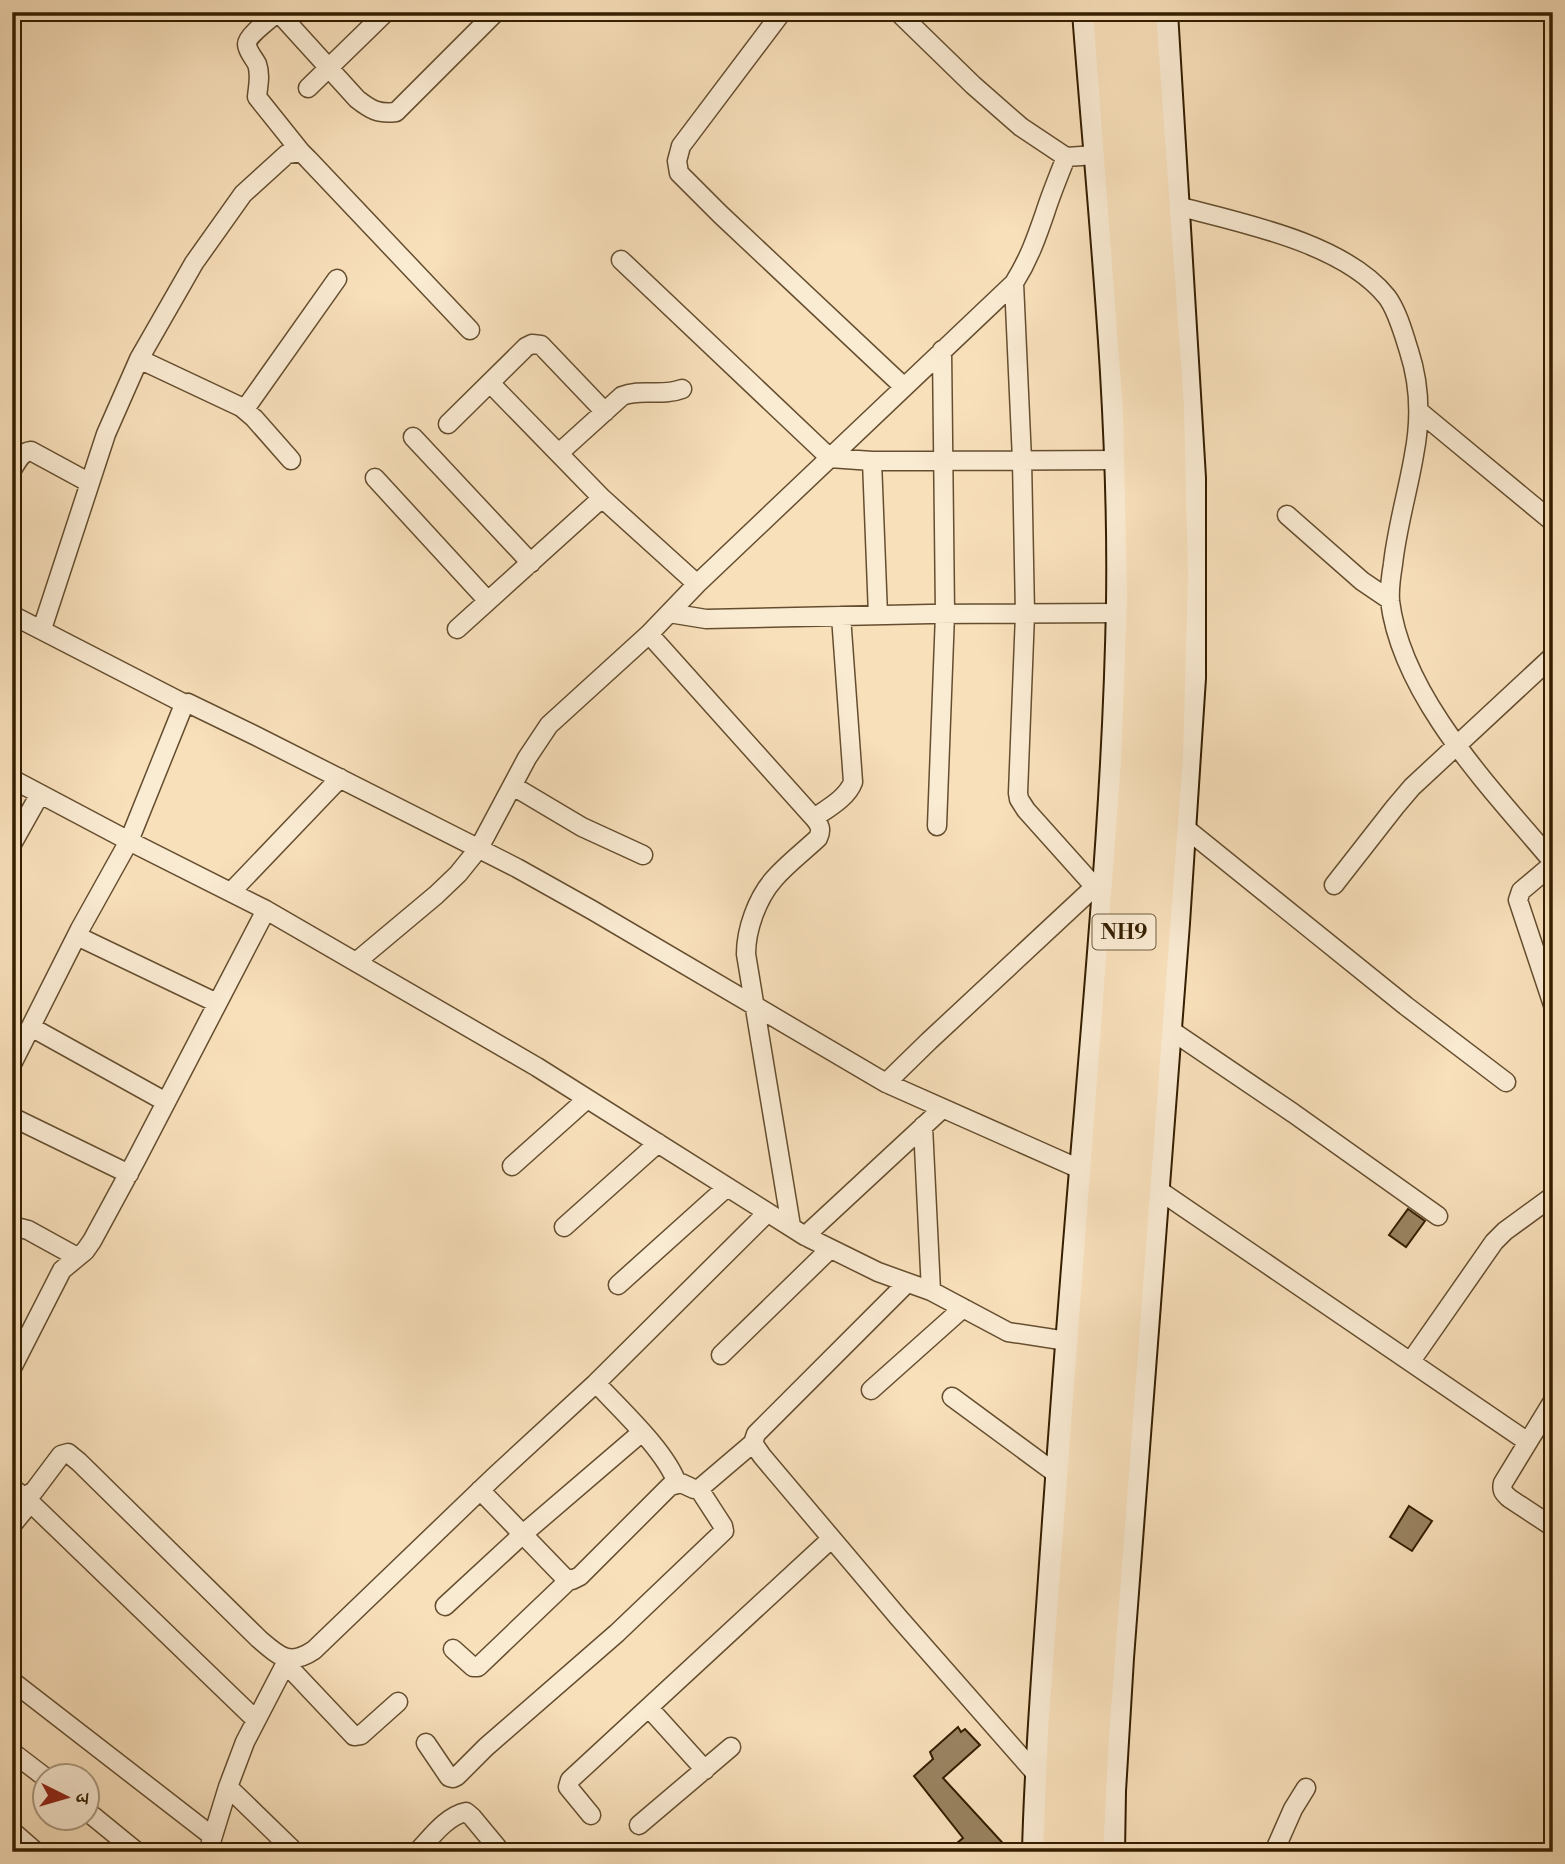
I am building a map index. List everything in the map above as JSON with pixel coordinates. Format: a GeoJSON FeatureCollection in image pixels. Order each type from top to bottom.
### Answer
{"type":"FeatureCollection","features":[{"type":"Feature","properties":{"kind":"highway","name":"NH9"},"geometry":{"type":"LineString","coordinates":[[1059,1852],[1064,1730],[1137,761],[1142,611],[1139,411],[1109,12]]}},
{"type":"Feature","properties":{"kind":"highway","name":"NH9"},"geometry":{"type":"LineString","coordinates":[[1087,1852],[1093,1737],[1167,757],[1172,577],[1168,407],[1140,12]]}},
{"type":"Feature","properties":{"kind":"main road"},"geometry":{"type":"LineString","coordinates":[[1035,1852],[1037,1775],[1067,1341],[1115,722],[1119,613],[1118,460],[1086,12]]}},
{"type":"Feature","properties":{"kind":"main road"},"geometry":{"type":"LineString","coordinates":[[1112,1852],[1121,1658],[1193,678],[1193,478],[1165,12]]}},
{"type":"Feature","properties":{"kind":"street"},"geometry":{"type":"LineString","coordinates":[[470,330],[301,152],[257,97],[260,75],[247,44],[249,38],[278,12],[357,99],[370,109],[384,113],[396,112],[496,12]]}},
{"type":"Feature","properties":{"kind":"street"},"geometry":{"type":"LineString","coordinates":[[308,88],[386,12]]}},
{"type":"Feature","properties":{"kind":"street"},"geometry":{"type":"LineString","coordinates":[[782,12],[681,146],[677,161],[680,173],[904,387]]}},
{"type":"Feature","properties":{"kind":"street"},"geometry":{"type":"LineString","coordinates":[[898,12],[973,85],[1021,127],[1066,157],[1096,155]]}},
{"type":"Feature","properties":{"kind":"street"},"geometry":{"type":"LineString","coordinates":[[41,629],[106,434],[139,359],[194,263],[243,194],[287,155],[301,152]]}},
{"type":"Feature","properties":{"kind":"street"},"geometry":{"type":"LineString","coordinates":[[356,962],[458,874],[479,848],[527,758],[549,724],[649,634],[697,584],[1014,283],[1035,244],[1066,157]]}},
{"type":"Feature","properties":{"kind":"street"},"geometry":{"type":"LineString","coordinates":[[1177,206],[1263,229],[1326,252],[1369,277],[1389,299],[1416,374],[1420,412],[1415,453],[1394,547],[1390,600],[1401,645],[1432,709],[1457,746],[1547,842],[1553,863],[1521,891],[1518,900],[1553,1005]]}},
{"type":"Feature","properties":{"kind":"street"},"geometry":{"type":"LineString","coordinates":[[621,260],[830,458],[872,461],[1118,460]]}},
{"type":"Feature","properties":{"kind":"street"},"geometry":{"type":"LineString","coordinates":[[245,409],[337,279]]}},
{"type":"Feature","properties":{"kind":"street"},"geometry":{"type":"LineString","coordinates":[[886,1083],[1101,881],[1026,810],[1018,793],[1025,614],[1022,460],[1014,283]]}},
{"type":"Feature","properties":{"kind":"street"},"geometry":{"type":"LineString","coordinates":[[447,424],[532,344],[541,345],[605,412]]}},
{"type":"Feature","properties":{"kind":"street"},"geometry":{"type":"LineString","coordinates":[[937,827],[945,614],[942,351]]}},
{"type":"Feature","properties":{"kind":"street"},"geometry":{"type":"LineString","coordinates":[[139,359],[245,409],[291,460]]}},
{"type":"Feature","properties":{"kind":"street"},"geometry":{"type":"LineString","coordinates":[[491,384],[602,498],[697,584]]}},
{"type":"Feature","properties":{"kind":"street"},"geometry":{"type":"LineString","coordinates":[[559,453],[627,394],[668,394],[682,389]]}},
{"type":"Feature","properties":{"kind":"street"},"geometry":{"type":"LineString","coordinates":[[1420,412],[1553,523]]}},
{"type":"Feature","properties":{"kind":"street"},"geometry":{"type":"LineString","coordinates":[[413,436],[531,562]]}},
{"type":"Feature","properties":{"kind":"street"},"geometry":{"type":"LineString","coordinates":[[12,470],[26,451],[31,451],[90,483]]}},
{"type":"Feature","properties":{"kind":"street"},"geometry":{"type":"LineString","coordinates":[[872,461],[878,615]]}},
{"type":"Feature","properties":{"kind":"street"},"geometry":{"type":"LineString","coordinates":[[375,478],[488,601]]}},
{"type":"Feature","properties":{"kind":"street"},"geometry":{"type":"LineString","coordinates":[[457,629],[602,498]]}},
{"type":"Feature","properties":{"kind":"street"},"geometry":{"type":"LineString","coordinates":[[1287,515],[1362,581],[1390,600]]}},
{"type":"Feature","properties":{"kind":"street"},"geometry":{"type":"LineString","coordinates":[[669,613],[706,619],[1119,613]]}},
{"type":"Feature","properties":{"kind":"street"},"geometry":{"type":"LineString","coordinates":[[12,615],[185,704],[190,704],[479,848],[592,910],[886,1083],[1082,1170]]}},
{"type":"Feature","properties":{"kind":"street"},"geometry":{"type":"LineString","coordinates":[[814,818],[844,796],[853,782],[841,616]]}},
{"type":"Feature","properties":{"kind":"street"},"geometry":{"type":"LineString","coordinates":[[649,634],[820,827],[818,838],[774,878],[747,931],[746,954],[754,1006],[798,1231]]}},
{"type":"Feature","properties":{"kind":"street"},"geometry":{"type":"LineString","coordinates":[[1334,885],[1412,787],[1553,656]]}},
{"type":"Feature","properties":{"kind":"street"},"geometry":{"type":"LineString","coordinates":[[12,1065],[77,936],[129,841],[185,704]]}},
{"type":"Feature","properties":{"kind":"street"},"geometry":{"type":"LineString","coordinates":[[231,892],[340,778]]}},
{"type":"Feature","properties":{"kind":"street"},"geometry":{"type":"LineString","coordinates":[[12,779],[266,910],[537,1067],[767,1213],[830,1249],[878,1272],[931,1291],[1008,1332],[1067,1341]]}},
{"type":"Feature","properties":{"kind":"street"},"geometry":{"type":"LineString","coordinates":[[513,786],[582,827],[643,856]]}},
{"type":"Feature","properties":{"kind":"street"},"geometry":{"type":"LineString","coordinates":[[12,844],[40,794]]}},
{"type":"Feature","properties":{"kind":"street"},"geometry":{"type":"LineString","coordinates":[[1184,827],[1386,990],[1506,1082]]}},
{"type":"Feature","properties":{"kind":"street"},"geometry":{"type":"LineString","coordinates":[[12,1368],[62,1270],[89,1247],[266,910]]}},
{"type":"Feature","properties":{"kind":"street"},"geometry":{"type":"LineString","coordinates":[[77,936],[217,1003]]}},
{"type":"Feature","properties":{"kind":"street"},"geometry":{"type":"LineString","coordinates":[[31,1027],[166,1102]]}},
{"type":"Feature","properties":{"kind":"street"},"geometry":{"type":"LineString","coordinates":[[1169,1029],[1438,1216]]}},
{"type":"Feature","properties":{"kind":"street"},"geometry":{"type":"LineString","coordinates":[[512,1166],[587,1099]]}},
{"type":"Feature","properties":{"kind":"street"},"geometry":{"type":"LineString","coordinates":[[798,1231],[942,1109]]}},
{"type":"Feature","properties":{"kind":"street"},"geometry":{"type":"LineString","coordinates":[[12,1117],[129,1174]]}},
{"type":"Feature","properties":{"kind":"street"},"geometry":{"type":"LineString","coordinates":[[923,1126],[931,1291]]}},
{"type":"Feature","properties":{"kind":"street"},"geometry":{"type":"LineString","coordinates":[[564,1227],[658,1143]]}},
{"type":"Feature","properties":{"kind":"street"},"geometry":{"type":"LineString","coordinates":[[618,1285],[727,1187]]}},
{"type":"Feature","properties":{"kind":"street"},"geometry":{"type":"LineString","coordinates":[[1157,1189],[1528,1442]]}},
{"type":"Feature","properties":{"kind":"street"},"geometry":{"type":"LineString","coordinates":[[1411,1362],[1494,1242],[1553,1196]]}},
{"type":"Feature","properties":{"kind":"street"},"geometry":{"type":"LineString","coordinates":[[12,1681],[210,1844],[245,1742],[287,1662],[303,1658],[314,1650],[596,1382],[767,1213]]}},
{"type":"Feature","properties":{"kind":"street"},"geometry":{"type":"LineString","coordinates":[[12,1229],[20,1227],[28,1230],[77,1257]]}},
{"type":"Feature","properties":{"kind":"street"},"geometry":{"type":"LineString","coordinates":[[721,1355],[830,1249]]}},
{"type":"Feature","properties":{"kind":"street"},"geometry":{"type":"LineString","coordinates":[[480,1490],[565,1578],[574,1580],[670,1486],[677,1483],[699,1489],[753,1443],[756,1434],[907,1283]]}},
{"type":"Feature","properties":{"kind":"street"},"geometry":{"type":"LineString","coordinates":[[871,1390],[963,1308]]}},
{"type":"Feature","properties":{"kind":"street"},"geometry":{"type":"LineString","coordinates":[[596,1382],[670,1466],[677,1483]]}},
{"type":"Feature","properties":{"kind":"street"},"geometry":{"type":"LineString","coordinates":[[952,1397],[1058,1475]]}},
{"type":"Feature","properties":{"kind":"street"},"geometry":{"type":"LineString","coordinates":[[1553,1401],[1502,1488],[1509,1498],[1553,1527]]}},
{"type":"Feature","properties":{"kind":"street"},"geometry":{"type":"LineString","coordinates":[[445,1606],[523,1534],[642,1432]]}},
{"type":"Feature","properties":{"kind":"street"},"geometry":{"type":"LineString","coordinates":[[753,1443],[831,1539],[1037,1775]]}},
{"type":"Feature","properties":{"kind":"street"},"geometry":{"type":"LineString","coordinates":[[23,1495],[34,1492],[61,1455],[68,1453],[259,1639],[287,1662],[354,1736],[361,1735],[398,1702]]}},
{"type":"Feature","properties":{"kind":"street"},"geometry":{"type":"LineString","coordinates":[[426,1743],[449,1777],[457,1776],[486,1747],[617,1633],[724,1531],[699,1489]]}},
{"type":"Feature","properties":{"kind":"street"},"geometry":{"type":"LineString","coordinates":[[12,1525],[23,1495]]}},
{"type":"Feature","properties":{"kind":"street"},"geometry":{"type":"LineString","coordinates":[[23,1495],[256,1720]]}},
{"type":"Feature","properties":{"kind":"street"},"geometry":{"type":"LineString","coordinates":[[591,1815],[568,1787],[570,1780],[831,1539]]}},
{"type":"Feature","properties":{"kind":"street"},"geometry":{"type":"LineString","coordinates":[[453,1649],[473,1667],[478,1667],[569,1580]]}},
{"type":"Feature","properties":{"kind":"street"},"geometry":{"type":"LineString","coordinates":[[649,1708],[705,1770]]}},
{"type":"Feature","properties":{"kind":"street"},"geometry":{"type":"LineString","coordinates":[[639,1825],[732,1747]]}},
{"type":"Feature","properties":{"kind":"street"},"geometry":{"type":"LineString","coordinates":[[12,1752],[32,1767]]}},
{"type":"Feature","properties":{"kind":"street"},"geometry":{"type":"LineString","coordinates":[[228,1787],[295,1852]]}},
{"type":"Feature","properties":{"kind":"street"},"geometry":{"type":"LineString","coordinates":[[1274,1852],[1293,1809],[1306,1788]]}},
{"type":"Feature","properties":{"kind":"street"},"geometry":{"type":"LineString","coordinates":[[417,1852],[449,1821],[466,1812],[501,1852]]}},
{"type":"Feature","properties":{"kind":"street"},"geometry":{"type":"LineString","coordinates":[[102,1823],[137,1852]]}},
{"type":"Feature","properties":{"kind":"street"},"geometry":{"type":"LineString","coordinates":[[12,1831],[36,1852]]}},
{"type":"Feature","properties":{"kind":"building"},"geometry":{"type":"Polygon","coordinates":[[[1408,1209],[1425,1221],[1406,1247],[1389,1235],[1408,1209]]]}},
{"type":"Feature","properties":{"kind":"building"},"geometry":{"type":"Polygon","coordinates":[[[1409,1506],[1432,1521],[1412,1551],[1390,1537],[1409,1506]]]}},
{"type":"Feature","properties":{"kind":"building"},"geometry":{"type":"Polygon","coordinates":[[[958,1727],[961,1732],[965,1729],[980,1745],[943,1778],[1011,1852],[946,1852],[963,1838],[914,1776],[933,1759],[930,1752],[958,1727]]]}}]}
